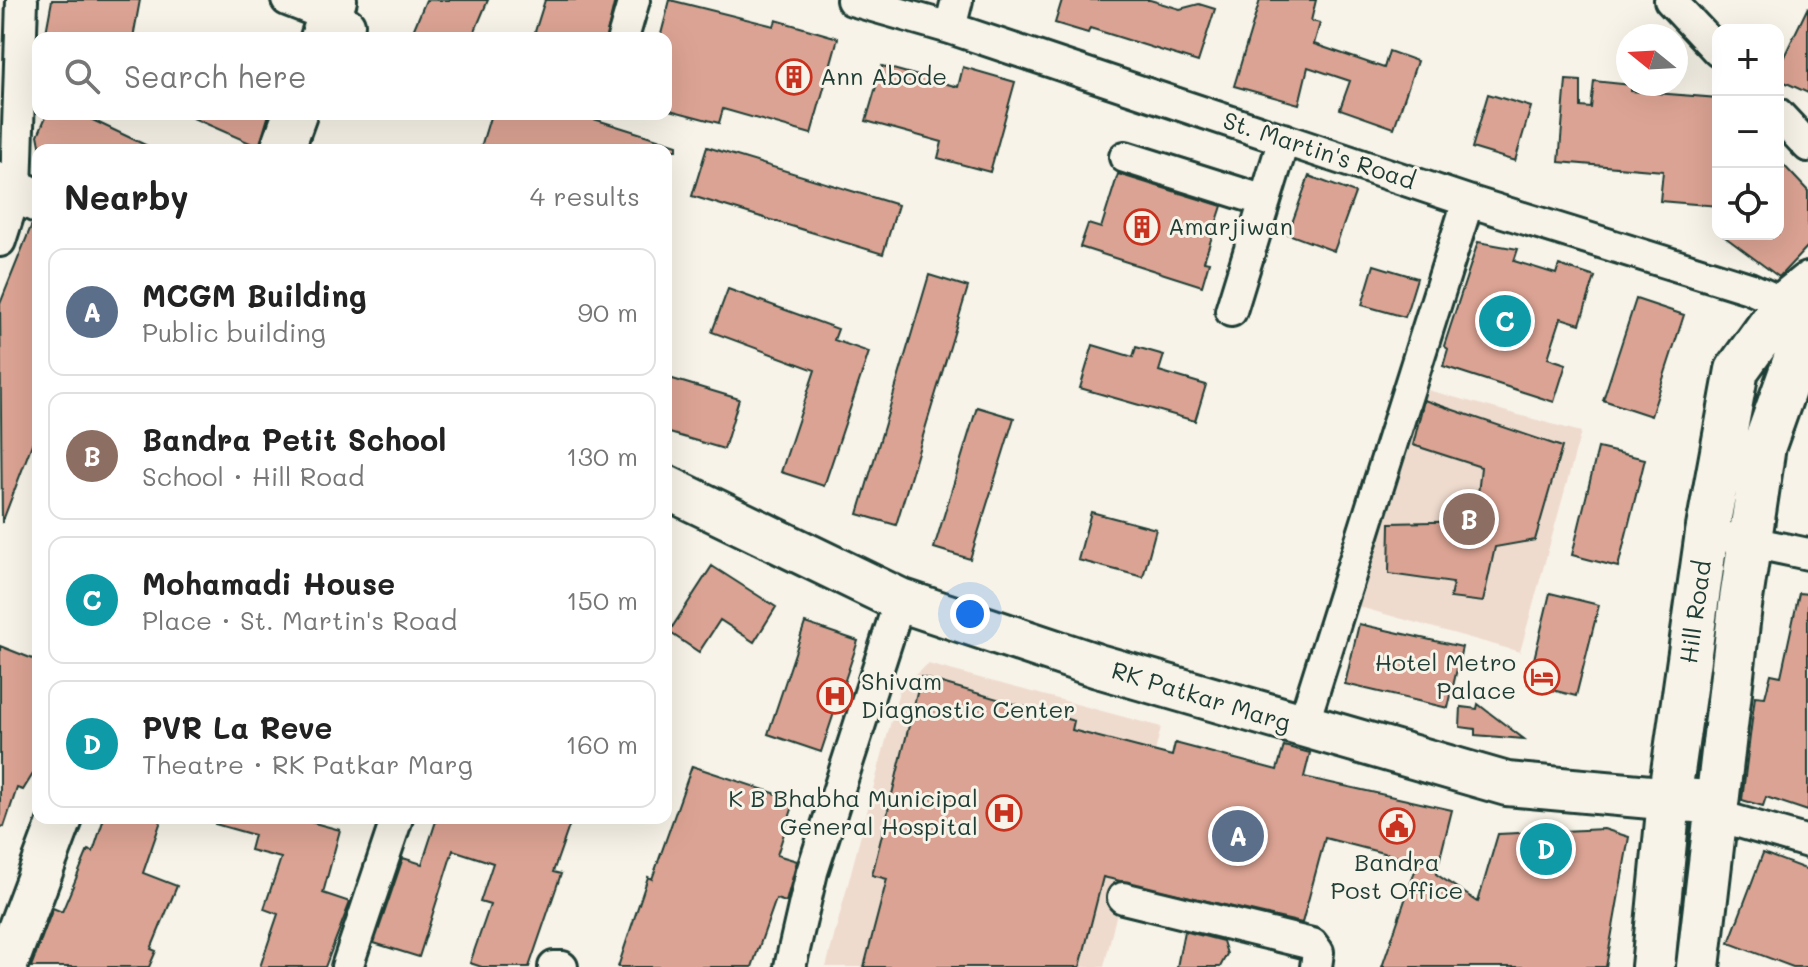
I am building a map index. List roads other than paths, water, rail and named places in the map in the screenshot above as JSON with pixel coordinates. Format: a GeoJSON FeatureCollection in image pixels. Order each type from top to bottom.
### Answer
{"type":"FeatureCollection","features":[{"type":"Feature","properties":{"kind":"main road"},"geometry":{"type":"LineString","coordinates":[[284,144],[293,120]]}},
{"type":"Feature","properties":{"kind":"main road"},"geometry":{"type":"LineString","coordinates":[[309,144],[317,120]]}},
{"type":"Feature","properties":{"kind":"main road","name":"Hill Road"},"geometry":{"type":"LineString","coordinates":[[1653,967],[1669,800],[1707,533],[1737,370],[1801,300]]}},
{"type":"Feature","properties":{"kind":"main road","name":"Hill Road"},"geometry":{"type":"LineString","coordinates":[[1698,967],[1749,542],[1764,446],[1799,348],[1808,341]]}},
{"type":"Feature","properties":{"kind":"main road","name":"RK Patkar Marg"},"geometry":{"type":"LineString","coordinates":[[672,490],[900,600],[1098,666],[1302,728],[1507,784],[1669,800],[1716,809]]}},
{"type":"Feature","properties":{"kind":"main road"},"geometry":{"type":"LineString","coordinates":[[0,907],[32,822]]}},
{"type":"Feature","properties":{"kind":"main road"},"geometry":{"type":"LineString","coordinates":[[5,967],[59,824]]}},
{"type":"Feature","properties":{"kind":"street"},"geometry":{"type":"LineString","coordinates":[[0,241],[18,192],[22,0]]}},
{"type":"Feature","properties":{"kind":"street"},"geometry":{"type":"LineString","coordinates":[[287,0],[340,19]]}},
{"type":"Feature","properties":{"kind":"street"},"geometry":{"type":"LineString","coordinates":[[625,32],[634,0]]}},
{"type":"Feature","properties":{"kind":"street","name":"St. Martin's Road"},"geometry":{"type":"LineString","coordinates":[[852,0],[953,14],[1284,139],[1468,201],[1749,288],[1801,300]]}},
{"type":"Feature","properties":{"kind":"street"},"geometry":{"type":"LineString","coordinates":[[1670,0],[1712,45]]}},
{"type":"Feature","properties":{"kind":"street"},"geometry":{"type":"LineString","coordinates":[[1231,311],[1284,139]]}},
{"type":"Feature","properties":{"kind":"street"},"geometry":{"type":"LineString","coordinates":[[1125,157],[1265,201]]}},
{"type":"Feature","properties":{"kind":"street"},"geometry":{"type":"LineString","coordinates":[[1302,728],[1468,201]]}},
{"type":"Feature","properties":{"kind":"street"},"geometry":{"type":"LineString","coordinates":[[1707,533],[1808,554]]}},
{"type":"Feature","properties":{"kind":"street"},"geometry":{"type":"LineString","coordinates":[[790,967],[812,872],[900,600]]}},
{"type":"Feature","properties":{"kind":"street"},"geometry":{"type":"LineString","coordinates":[[1716,809],[1808,842]]}},
{"type":"Feature","properties":{"kind":"street"},"geometry":{"type":"LineString","coordinates":[[347,967],[395,824]]}},
{"type":"Feature","properties":{"kind":"street"},"geometry":{"type":"LineString","coordinates":[[1123,898],[1312,944],[1318,952],[1316,967]]}},
{"type":"Feature","properties":{"kind":"street"},"geometry":{"type":"LineString","coordinates":[[554,967],[562,967]]}},
{"type":"Feature","properties":{"kind":"place","name":"Ann Abode"},"geometry":{"type":"Point","coordinates":[794,77]}},
{"type":"Feature","properties":{"kind":"place","name":"Amarjiwan"},"geometry":{"type":"Point","coordinates":[1142,227]}},
{"type":"Feature","properties":{"kind":"place","name":"Mohamadi House"},"geometry":{"type":"Point","coordinates":[1505,321]}},
{"type":"Feature","properties":{"kind":"place","name":"Bandra Petit School"},"geometry":{"type":"Point","coordinates":[1469,519]}},
{"type":"Feature","properties":{"kind":"place","name":"Hotel Metro Palace"},"geometry":{"type":"Point","coordinates":[1542,677]}},
{"type":"Feature","properties":{"kind":"place","name":"Shivam Diagnostic Center"},"geometry":{"type":"Point","coordinates":[835,696]}},
{"type":"Feature","properties":{"kind":"place","name":"K B Bhabha Municipal General Hospital"},"geometry":{"type":"Point","coordinates":[1004,813]}},
{"type":"Feature","properties":{"kind":"place","name":"Bandra Post Office"},"geometry":{"type":"Point","coordinates":[1397,826]}},
{"type":"Feature","properties":{"kind":"place","name":"MCGM Building"},"geometry":{"type":"Point","coordinates":[1238,836]}},
{"type":"Feature","properties":{"kind":"place","name":"PVR La Reve"},"geometry":{"type":"Point","coordinates":[1546,849]}}]}
